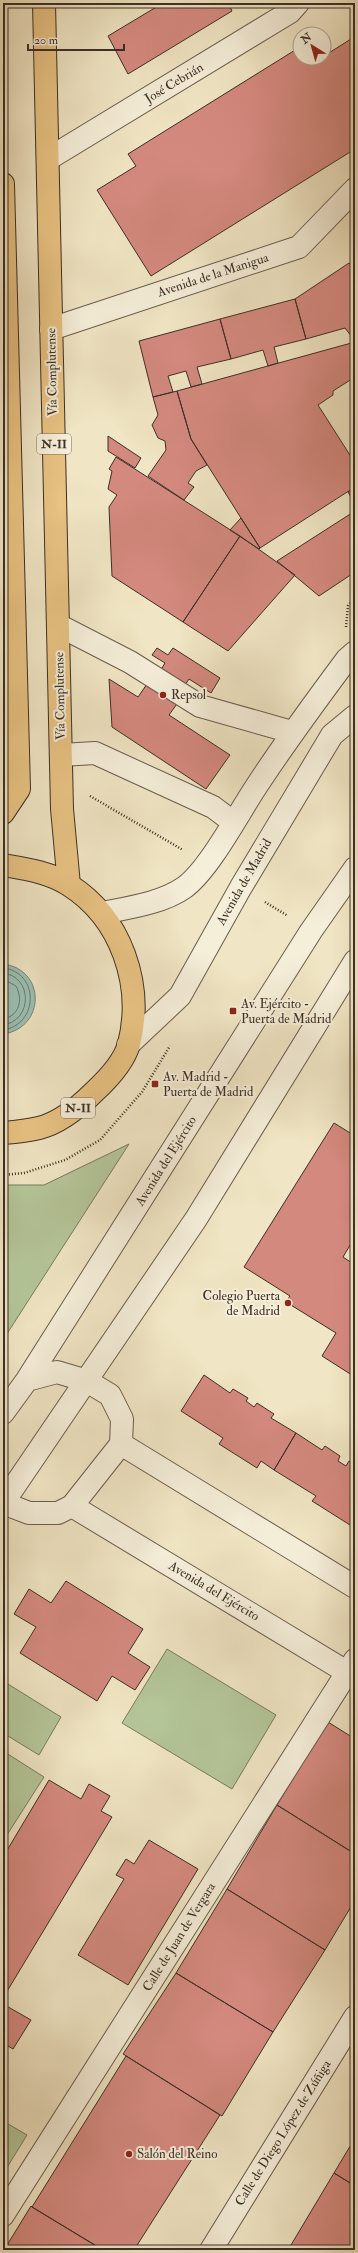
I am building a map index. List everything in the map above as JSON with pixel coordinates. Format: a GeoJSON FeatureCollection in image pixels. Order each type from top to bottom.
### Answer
{"type":"FeatureCollection","features":[{"type":"Feature","properties":{"kind":"main road","name":"Vía Complutense"},"geometry":{"type":"LineString","coordinates":[[44,3],[62,809],[69,885]]}},
{"type":"Feature","properties":{"kind":"main road"},"geometry":{"type":"LineString","coordinates":[[3,184],[19,789],[3,813]]}},
{"type":"Feature","properties":{"kind":"main road","name":"N-II"},"geometry":{"type":"LineString","coordinates":[[3,865],[36,870],[69,885],[102,913],[124,952],[132,978],[133,1012],[128,1045],[106,1080],[77,1109],[40,1128],[3,1133]]}},
{"type":"Feature","properties":{"kind":"street","name":"José Cebrián"},"geometry":{"type":"LineString","coordinates":[[48,159],[290,12],[298,3]]}},
{"type":"Feature","properties":{"kind":"street","name":"Avenida de la Manigua"},"geometry":{"type":"LineString","coordinates":[[51,329],[299,247],[355,189]]}},
{"type":"Feature","properties":{"kind":"street"},"geometry":{"type":"LineString","coordinates":[[58,625],[130,662],[200,706],[292,732]]}},
{"type":"Feature","properties":{"kind":"street"},"geometry":{"type":"LineString","coordinates":[[102,913],[130,908],[163,898],[186,886],[205,864],[292,732],[347,659],[355,652]]}},
{"type":"Feature","properties":{"kind":"street","name":"Avenida de Madrid"},"geometry":{"type":"LineString","coordinates":[[128,1045],[180,996],[241,887],[332,735],[355,716]]}},
{"type":"Feature","properties":{"kind":"street"},"geometry":{"type":"LineString","coordinates":[[61,755],[95,753],[214,807],[233,822]]}},
{"type":"Feature","properties":{"kind":"street","name":"Avenida del Ejército"},"geometry":{"type":"LineString","coordinates":[[3,1412],[27,1380],[311,931],[355,868]]}},
{"type":"Feature","properties":{"kind":"street"},"geometry":{"type":"LineString","coordinates":[[27,1380],[57,1372],[87,1381],[110,1394],[122,1419],[121,1444],[72,1506],[58,1513],[29,1513],[3,1503],[87,1381],[196,1219],[355,961]]}},
{"type":"Feature","properties":{"kind":"street"},"geometry":{"type":"LineString","coordinates":[[121,1444],[355,1587]]}},
{"type":"Feature","properties":{"kind":"street","name":"Avenida del Ejército"},"geometry":{"type":"LineString","coordinates":[[72,1506],[352,1670]]}},
{"type":"Feature","properties":{"kind":"street","name":"Calle de Juan de Vergara"},"geometry":{"type":"LineString","coordinates":[[3,2215],[352,1670]]}},
{"type":"Feature","properties":{"kind":"street","name":"Calle de Diego López de Zúñiga"},"geometry":{"type":"LineString","coordinates":[[211,2250],[355,2017]]}},
{"type":"Feature","properties":{"kind":"path"},"geometry":{"type":"LineString","coordinates":[[179,848],[205,864]]}},
{"type":"Feature","properties":{"kind":"path"},"geometry":{"type":"LineString","coordinates":[[241,887],[311,931]]}},
{"type":"Feature","properties":{"kind":"green space"},"geometry":{"type":"Polygon","coordinates":[[[129,1144],[3,1340],[3,1185],[44,1185],[129,1144]]]}},
{"type":"Feature","properties":{"kind":"green space"},"geometry":{"type":"Polygon","coordinates":[[[167,1649],[276,1715],[232,1789],[122,1723],[167,1649]]]}},
{"type":"Feature","properties":{"kind":"green space"},"geometry":{"type":"Polygon","coordinates":[[[3,1681],[61,1717],[39,1755],[3,1733],[3,1681]]]}},
{"type":"Feature","properties":{"kind":"green space"},"geometry":{"type":"Polygon","coordinates":[[[3,1751],[44,1777],[5,1838],[3,1837],[3,1751]]]}},
{"type":"Feature","properties":{"kind":"green space"},"geometry":{"type":"Polygon","coordinates":[[[3,2121],[27,2135],[3,2174],[3,2121]]]}},
{"type":"Feature","properties":{"kind":"water"},"geometry":{"type":"Polygon","coordinates":[[[3,964],[17,968],[27,976],[33,987],[35,999],[33,1011],[27,1021],[17,1029],[3,1034],[3,964]]]}},
{"type":"Feature","properties":{"kind":"building"},"geometry":{"type":"Polygon","coordinates":[[[163,3],[228,3],[232,11],[128,74],[108,36],[163,3]]]}},
{"type":"Feature","properties":{"kind":"building"},"geometry":{"type":"Polygon","coordinates":[[[351,39],[355,45],[355,149],[151,276],[97,190],[136,166],[128,154],[292,52],[292,66],[332,66],[332,51],[351,39]]]}},
{"type":"Feature","properties":{"kind":"building"},"geometry":{"type":"Polygon","coordinates":[[[349,263],[355,268],[355,341],[345,328],[306,339],[295,299],[349,263]]]}},
{"type":"Feature","properties":{"kind":"building"},"geometry":{"type":"Polygon","coordinates":[[[295,299],[306,339],[274,347],[278,363],[268,366],[263,350],[231,359],[220,319],[295,299]]]}},
{"type":"Feature","properties":{"kind":"building"},"geometry":{"type":"Polygon","coordinates":[[[220,319],[231,359],[197,367],[202,384],[191,387],[186,371],[168,376],[173,392],[153,397],[139,341],[220,319]]]}},
{"type":"Feature","properties":{"kind":"building"},"geometry":{"type":"Polygon","coordinates":[[[355,342],[355,377],[333,391],[333,395],[318,405],[355,463],[355,487],[260,548],[191,439],[177,391],[355,342]]]}},
{"type":"Feature","properties":{"kind":"building"},"geometry":{"type":"Polygon","coordinates":[[[177,391],[191,439],[207,465],[196,471],[188,483],[194,487],[184,500],[148,476],[166,450],[165,441],[158,438],[152,425],[158,415],[153,397],[177,391]]]}},
{"type":"Feature","properties":{"kind":"building"},"geometry":{"type":"Polygon","coordinates":[[[108,436],[141,458],[135,468],[108,451],[108,436]]]}},
{"type":"Feature","properties":{"kind":"building"},"geometry":{"type":"Polygon","coordinates":[[[116,457],[240,536],[183,622],[112,576],[109,507],[117,495],[108,489],[112,471],[109,469],[116,457]]]}},
{"type":"Feature","properties":{"kind":"building"},"geometry":{"type":"Polygon","coordinates":[[[355,487],[355,504],[348,492],[355,487]]]}},
{"type":"Feature","properties":{"kind":"building"},"geometry":{"type":"Polygon","coordinates":[[[355,511],[355,572],[319,596],[277,561],[355,511]]]}},
{"type":"Feature","properties":{"kind":"building"},"geometry":{"type":"Polygon","coordinates":[[[241,518],[260,548],[259,549],[230,530],[241,518]]]}},
{"type":"Feature","properties":{"kind":"building"},"geometry":{"type":"Polygon","coordinates":[[[240,536],[295,575],[228,651],[183,622],[240,536]]]}},
{"type":"Feature","properties":{"kind":"building"},"geometry":{"type":"Polygon","coordinates":[[[157,648],[168,655],[173,648],[220,678],[211,693],[189,679],[181,691],[184,694],[169,715],[230,755],[206,789],[112,727],[109,679],[138,697],[154,674],[157,676],[165,663],[152,655],[157,648]]]}},
{"type":"Feature","properties":{"kind":"building"},"geometry":{"type":"Polygon","coordinates":[[[334,1123],[355,1136],[355,1237],[343,1257],[355,1265],[355,1377],[322,1356],[336,1333],[286,1302],[290,1296],[244,1267],[334,1123]]]}},
{"type":"Feature","properties":{"kind":"building"},"geometry":{"type":"Polygon","coordinates":[[[204,1375],[230,1393],[233,1389],[248,1398],[246,1401],[254,1407],[257,1403],[274,1414],[271,1418],[296,1433],[274,1470],[261,1461],[257,1468],[219,1444],[223,1438],[181,1411],[204,1375]]]}},
{"type":"Feature","properties":{"kind":"building"},"geometry":{"type":"Polygon","coordinates":[[[296,1433],[322,1450],[325,1446],[340,1456],[338,1461],[346,1466],[349,1461],[355,1465],[355,1520],[354,1519],[350,1525],[312,1501],[316,1496],[274,1470],[296,1433]]]}},
{"type":"Feature","properties":{"kind":"building"},"geometry":{"type":"Polygon","coordinates":[[[66,1581],[143,1629],[128,1653],[150,1667],[135,1690],[112,1676],[97,1701],[20,1653],[36,1627],[14,1614],[29,1589],[51,1603],[66,1581]]]}},
{"type":"Feature","properties":{"kind":"building"},"geometry":{"type":"Polygon","coordinates":[[[328,1722],[355,1739],[355,1854],[277,1805],[328,1722]]]}},
{"type":"Feature","properties":{"kind":"building"},"geometry":{"type":"Polygon","coordinates":[[[49,1780],[81,1799],[89,1784],[110,1796],[101,1811],[112,1817],[3,1998],[3,1857],[49,1780]]]}},
{"type":"Feature","properties":{"kind":"building"},"geometry":{"type":"Polygon","coordinates":[[[277,1805],[355,1854],[355,1900],[325,1950],[227,1889],[277,1805]]]}},
{"type":"Feature","properties":{"kind":"building"},"geometry":{"type":"Polygon","coordinates":[[[149,1840],[198,1869],[128,1985],[78,1955],[124,1879],[116,1875],[126,1859],[134,1864],[149,1840]]]}},
{"type":"Feature","properties":{"kind":"building"},"geometry":{"type":"Polygon","coordinates":[[[227,1889],[325,1950],[273,2032],[176,1973],[227,1889]]]}},
{"type":"Feature","properties":{"kind":"building"},"geometry":{"type":"Polygon","coordinates":[[[176,1973],[273,2032],[222,2116],[123,2054],[176,1973]]]}},
{"type":"Feature","properties":{"kind":"building"},"geometry":{"type":"Polygon","coordinates":[[[3,2004],[31,2020],[13,2049],[3,2043],[3,2004]]]}},
{"type":"Feature","properties":{"kind":"building","name":"Salón del Reino"},"geometry":{"type":"Polygon","coordinates":[[[126,2056],[220,2115],[134,2250],[103,2250],[32,2207],[126,2056]]]}},
{"type":"Feature","properties":{"kind":"building"},"geometry":{"type":"Polygon","coordinates":[[[355,2138],[355,2186],[334,2173],[355,2138]]]}},
{"type":"Feature","properties":{"kind":"building"},"geometry":{"type":"Polygon","coordinates":[[[334,2173],[355,2186],[355,2250],[288,2250],[334,2173]]]}},
{"type":"Feature","properties":{"kind":"building"},"geometry":{"type":"Polygon","coordinates":[[[31,2206],[32,2207],[103,2250],[4,2250],[31,2206]]]}},
{"type":"Feature","properties":{"kind":"place","name":"Repsol"},"geometry":{"type":"Point","coordinates":[163,695]}},
{"type":"Feature","properties":{"kind":"place","name":"Av. Ejército - Puerta de Madrid"},"geometry":{"type":"Point","coordinates":[233,1011]}},
{"type":"Feature","properties":{"kind":"place","name":"Av. Madrid - Puerta de Madrid"},"geometry":{"type":"Point","coordinates":[155,1084]}},
{"type":"Feature","properties":{"kind":"place","name":"Colegio Puerta de Madrid"},"geometry":{"type":"Point","coordinates":[288,1303]}},
{"type":"Feature","properties":{"kind":"place","name":"Salón del Reino"},"geometry":{"type":"Point","coordinates":[129,2154]}}]}
